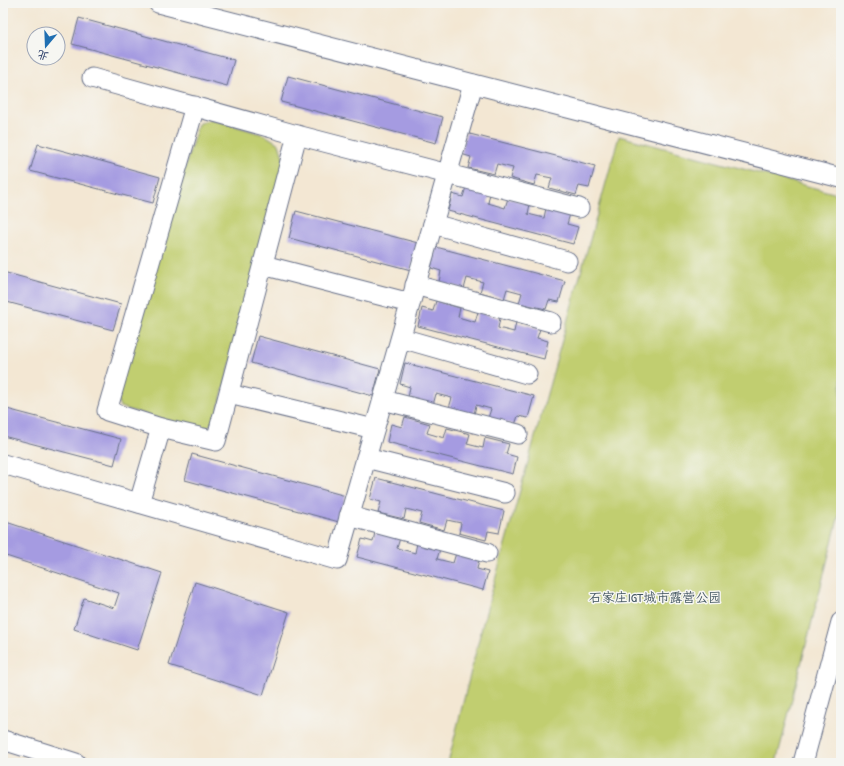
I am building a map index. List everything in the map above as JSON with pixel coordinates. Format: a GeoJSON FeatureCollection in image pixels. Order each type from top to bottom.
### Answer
{"type":"FeatureCollection","features":[{"type":"Feature","properties":{"kind":"street"},"geometry":{"type":"LineString","coordinates":[[158,3],[841,178]]}},
{"type":"Feature","properties":{"kind":"street"},"geometry":{"type":"LineString","coordinates":[[92,78],[297,135],[579,208]]}},
{"type":"Feature","properties":{"kind":"street"},"geometry":{"type":"LineString","coordinates":[[3,464],[337,560],[473,84]]}},
{"type":"Feature","properties":{"kind":"street"},"geometry":{"type":"LineString","coordinates":[[195,106],[107,411],[161,428],[216,441],[297,135]]}},
{"type":"Feature","properties":{"kind":"street"},"geometry":{"type":"LineString","coordinates":[[433,224],[567,261]]}},
{"type":"Feature","properties":{"kind":"street"},"geometry":{"type":"LineString","coordinates":[[263,264],[410,303]]}},
{"type":"Feature","properties":{"kind":"street"},"geometry":{"type":"LineString","coordinates":[[416,285],[550,322]]}},
{"type":"Feature","properties":{"kind":"street"},"geometry":{"type":"LineString","coordinates":[[401,338],[527,374]]}},
{"type":"Feature","properties":{"kind":"street"},"geometry":{"type":"LineString","coordinates":[[229,394],[374,429]]}},
{"type":"Feature","properties":{"kind":"street"},"geometry":{"type":"LineString","coordinates":[[383,400],[518,434]]}},
{"type":"Feature","properties":{"kind":"street"},"geometry":{"type":"LineString","coordinates":[[139,503],[161,428]]}},
{"type":"Feature","properties":{"kind":"street"},"geometry":{"type":"LineString","coordinates":[[366,458],[505,492]]}},
{"type":"Feature","properties":{"kind":"street"},"geometry":{"type":"LineString","coordinates":[[349,516],[487,553]]}},
{"type":"Feature","properties":{"kind":"street"},"geometry":{"type":"LineString","coordinates":[[803,763],[841,622]]}},
{"type":"Feature","properties":{"kind":"street"},"geometry":{"type":"LineString","coordinates":[[3,740],[76,763]]}},
{"type":"Feature","properties":{"kind":"green space"},"geometry":{"type":"Polygon","coordinates":[[[211,119],[265,135],[279,144],[285,163],[215,420],[208,427],[195,429],[120,407],[116,395],[198,124],[211,119]]]}},
{"type":"Feature","properties":{"kind":"green space","name":"石家庄IGT城市露营公园"},"geometry":{"type":"Polygon","coordinates":[[[619,136],[841,195],[841,507],[776,763],[448,763],[483,623],[619,136]]]}},
{"type":"Feature","properties":{"kind":"building"},"geometry":{"type":"Polygon","coordinates":[[[79,18],[234,60],[227,86],[72,44],[79,18]]]}},
{"type":"Feature","properties":{"kind":"building"},"geometry":{"type":"Polygon","coordinates":[[[288,76],[443,117],[436,143],[281,102],[288,76]]]}},
{"type":"Feature","properties":{"kind":"building"},"geometry":{"type":"Polygon","coordinates":[[[466,133],[595,166],[589,188],[579,186],[576,195],[549,188],[552,178],[537,175],[534,185],[510,178],[513,168],[497,164],[494,174],[468,168],[471,157],[461,154],[466,133]]]}},
{"type":"Feature","properties":{"kind":"building"},"geometry":{"type":"Polygon","coordinates":[[[38,144],[160,177],[153,203],[30,171],[38,144]]]}},
{"type":"Feature","properties":{"kind":"building"},"geometry":{"type":"Polygon","coordinates":[[[466,187],[490,193],[488,203],[505,208],[508,198],[530,204],[528,214],[544,218],[546,208],[570,214],[567,224],[578,227],[573,244],[448,211],[452,194],[463,197],[466,187]]]}},
{"type":"Feature","properties":{"kind":"building"},"geometry":{"type":"Polygon","coordinates":[[[296,211],[418,243],[411,270],[289,238],[296,211]]]}},
{"type":"Feature","properties":{"kind":"building"},"geometry":{"type":"Polygon","coordinates":[[[436,247],[565,281],[559,302],[549,300],[546,309],[519,303],[522,293],[507,289],[504,299],[480,292],[483,282],[467,278],[464,289],[439,282],[441,271],[431,268],[436,247]]]}},
{"type":"Feature","properties":{"kind":"building"},"geometry":{"type":"Polygon","coordinates":[[[3,272],[121,304],[113,330],[3,301],[3,272]]]}},
{"type":"Feature","properties":{"kind":"building"},"geometry":{"type":"Polygon","coordinates":[[[436,301],[460,308],[458,317],[475,322],[478,312],[500,318],[498,328],[514,332],[516,322],[540,329],[537,338],[548,341],[544,359],[418,326],[422,308],[433,311],[436,301]]]}},
{"type":"Feature","properties":{"kind":"building"},"geometry":{"type":"Polygon","coordinates":[[[258,336],[380,369],[373,396],[251,363],[258,336]]]}},
{"type":"Feature","properties":{"kind":"building"},"geometry":{"type":"Polygon","coordinates":[[[405,363],[534,396],[528,418],[518,416],[515,425],[488,418],[491,409],[476,405],[474,415],[449,408],[452,398],[436,394],[433,405],[408,398],[410,387],[400,384],[405,363]]]}},
{"type":"Feature","properties":{"kind":"building"},"geometry":{"type":"Polygon","coordinates":[[[3,408],[121,439],[114,465],[3,436],[3,408]]]}},
{"type":"Feature","properties":{"kind":"building"},"geometry":{"type":"Polygon","coordinates":[[[405,417],[430,424],[427,433],[444,438],[447,428],[470,434],[467,444],[483,448],[485,438],[509,444],[506,454],[517,457],[513,474],[387,442],[391,424],[402,427],[405,417]]]}},
{"type":"Feature","properties":{"kind":"building"},"geometry":{"type":"Polygon","coordinates":[[[192,454],[346,496],[339,522],[185,480],[192,454]]]}},
{"type":"Feature","properties":{"kind":"building"},"geometry":{"type":"Polygon","coordinates":[[[376,478],[504,511],[499,533],[488,531],[486,540],[459,533],[461,523],[447,520],[444,530],[419,523],[422,513],[406,509],[404,519],[378,513],[381,502],[370,499],[376,478]]]}},
{"type":"Feature","properties":{"kind":"building"},"geometry":{"type":"Polygon","coordinates":[[[3,521],[162,573],[137,650],[74,629],[84,598],[114,608],[119,593],[3,555],[3,521]]]}},
{"type":"Feature","properties":{"kind":"building"},"geometry":{"type":"Polygon","coordinates":[[[375,532],[400,538],[397,548],[415,553],[417,543],[440,549],[437,559],[453,563],[456,553],[479,559],[477,569],[488,572],[483,590],[357,557],[362,539],[373,542],[375,532]]]}},
{"type":"Feature","properties":{"kind":"building"},"geometry":{"type":"Polygon","coordinates":[[[195,582],[289,612],[263,695],[169,665],[195,582]]]}}]}
